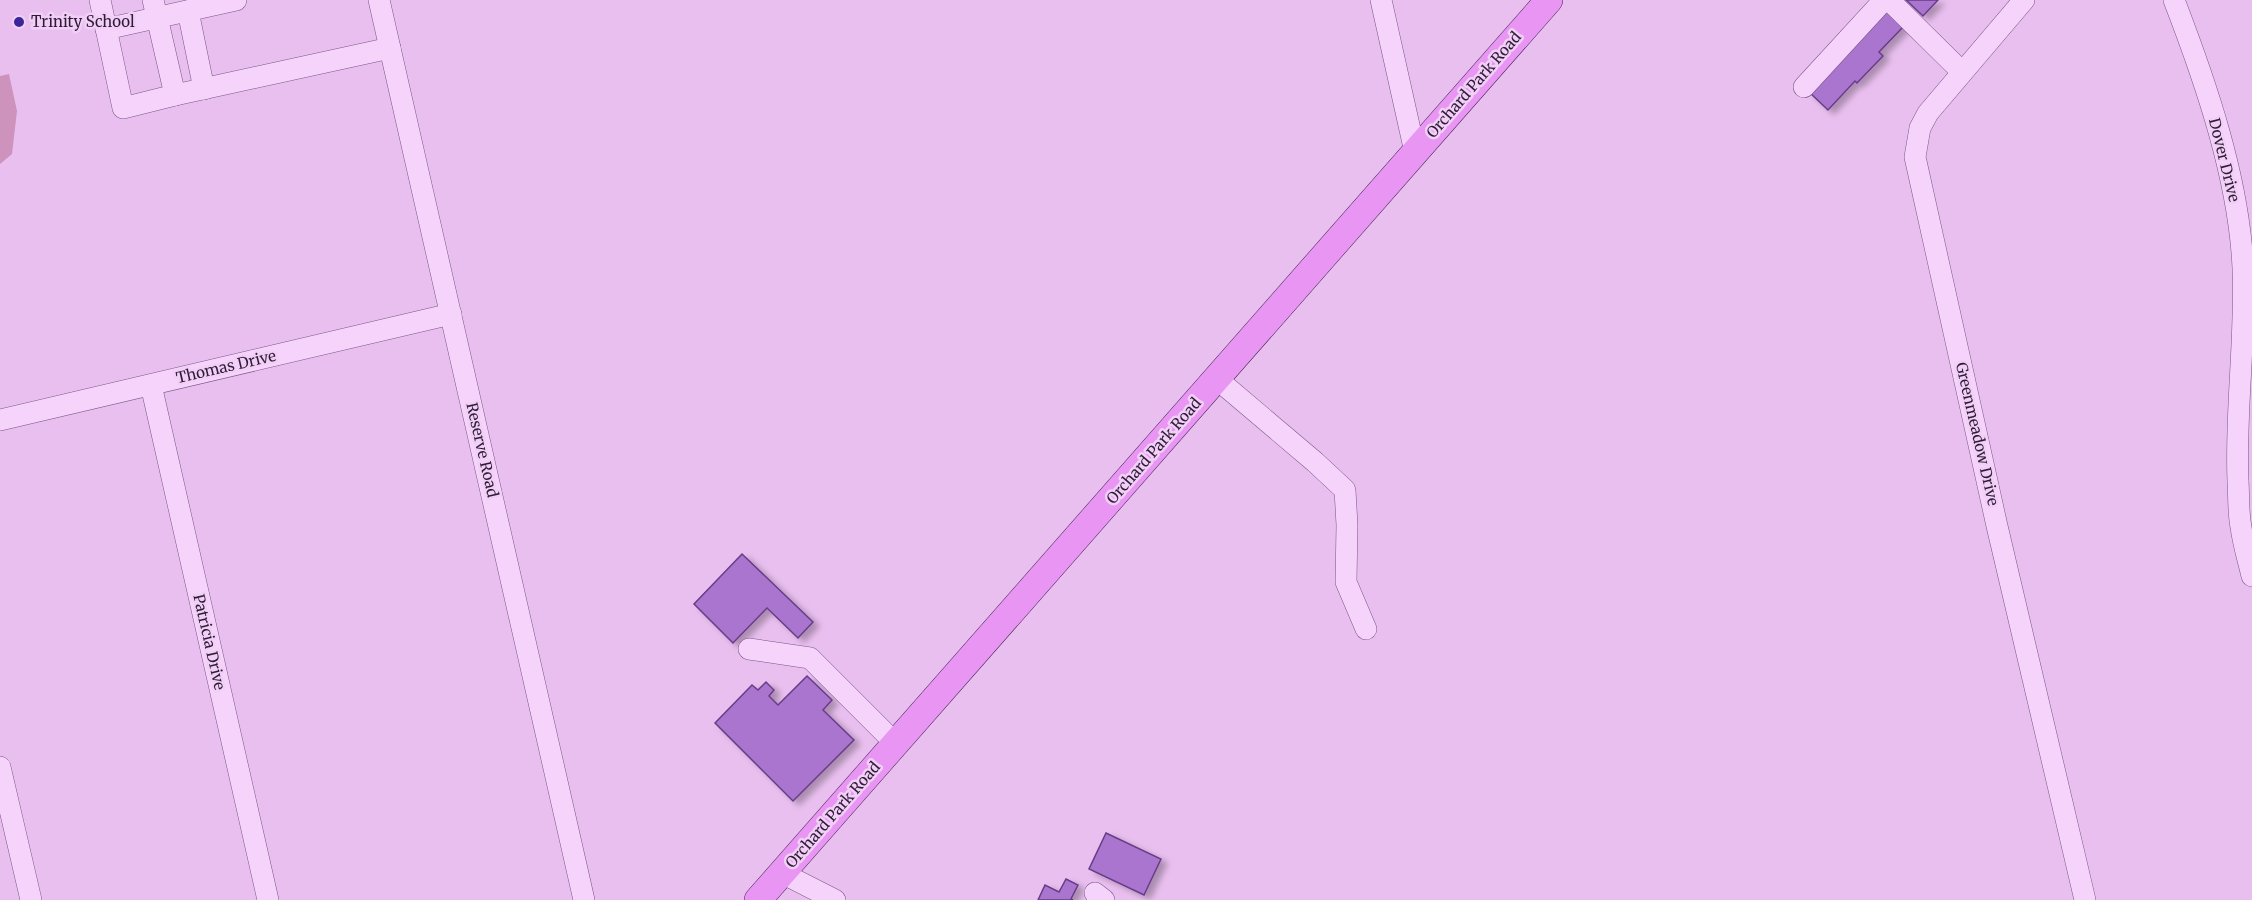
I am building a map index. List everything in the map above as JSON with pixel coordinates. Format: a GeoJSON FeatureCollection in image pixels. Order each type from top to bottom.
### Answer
{"type":"FeatureCollection","features":[{"type":"Feature","properties":{"kind":"main road","name":"Orchard Park Road"},"geometry":{"type":"LineString","coordinates":[[758,900],[1549,0]]}},
{"type":"Feature","properties":{"kind":"street"},"geometry":{"type":"LineString","coordinates":[[100,0],[123,108],[390,48]]}},
{"type":"Feature","properties":{"kind":"street"},"geometry":{"type":"LineString","coordinates":[[106,29],[155,9],[188,11],[236,0]]}},
{"type":"Feature","properties":{"kind":"street","name":"Reserve Road"},"geometry":{"type":"LineString","coordinates":[[379,0],[584,900]]}},
{"type":"Feature","properties":{"kind":"street"},"geometry":{"type":"LineString","coordinates":[[1381,0],[1415,152]]}},
{"type":"Feature","properties":{"kind":"street"},"geometry":{"type":"LineString","coordinates":[[1804,87],[1884,0]]}},
{"type":"Feature","properties":{"kind":"street"},"geometry":{"type":"LineString","coordinates":[[1889,0],[1962,72]]}},
{"type":"Feature","properties":{"kind":"street","name":"Greenmeadow Drive"},"geometry":{"type":"LineString","coordinates":[[2024,0],[1928,113],[1920,128],[1916,150],[1917,172],[2085,900]]}},
{"type":"Feature","properties":{"kind":"street","name":"Dover Drive"},"geometry":{"type":"LineString","coordinates":[[2174,0],[2205,84],[2231,180],[2241,233],[2243,321],[2238,462],[2240,525],[2252,576]]}},
{"type":"Feature","properties":{"kind":"street"},"geometry":{"type":"LineString","coordinates":[[155,9],[175,95]]}},
{"type":"Feature","properties":{"kind":"street"},"geometry":{"type":"LineString","coordinates":[[188,11],[204,89]]}},
{"type":"Feature","properties":{"kind":"street","name":"Thomas Drive"},"geometry":{"type":"LineString","coordinates":[[0,420],[451,314]]}},
{"type":"Feature","properties":{"kind":"street"},"geometry":{"type":"LineString","coordinates":[[1217,379],[1345,490],[1346,582],[1366,629]]}},
{"type":"Feature","properties":{"kind":"street","name":"Patricia Drive"},"geometry":{"type":"LineString","coordinates":[[151,384],[268,900]]}},
{"type":"Feature","properties":{"kind":"street"},"geometry":{"type":"LineString","coordinates":[[749,649],[810,658],[896,744]]}},
{"type":"Feature","properties":{"kind":"street"},"geometry":{"type":"LineString","coordinates":[[0,767],[31,900]]}},
{"type":"Feature","properties":{"kind":"street"},"geometry":{"type":"LineString","coordinates":[[782,873],[835,900]]}},
{"type":"Feature","properties":{"kind":"shaded area"},"geometry":{"type":"Polygon","coordinates":[[[9,74],[17,111],[12,154],[0,164],[0,76],[9,74]]]}},
{"type":"Feature","properties":{"kind":"building"},"geometry":{"type":"Polygon","coordinates":[[[1906,0],[1938,0],[1923,16],[1906,0]]]}},
{"type":"Feature","properties":{"kind":"building"},"geometry":{"type":"Polygon","coordinates":[[[1886,9],[1904,26],[1879,52],[1883,56],[1828,110],[1809,92],[1886,9]]]}},
{"type":"Feature","properties":{"kind":"building"},"geometry":{"type":"Polygon","coordinates":[[[742,554],[813,622],[798,638],[767,608],[733,643],[694,604],[742,554]]]}},
{"type":"Feature","properties":{"kind":"building"},"geometry":{"type":"Polygon","coordinates":[[[807,676],[832,700],[823,710],[854,740],[793,801],[715,723],[752,685],[758,690],[766,682],[774,690],[769,696],[778,705],[807,676]]]}},
{"type":"Feature","properties":{"kind":"building"},"geometry":{"type":"Polygon","coordinates":[[[1106,833],[1161,859],[1144,895],[1089,869],[1106,833]]]}},
{"type":"Feature","properties":{"kind":"building"},"geometry":{"type":"Polygon","coordinates":[[[1066,879],[1078,885],[1071,899],[1073,900],[1038,900],[1045,885],[1059,892],[1066,879]]]}},
{"type":"Feature","properties":{"kind":"place","name":"Trinity School"},"geometry":{"type":"Point","coordinates":[19,22]}}]}
